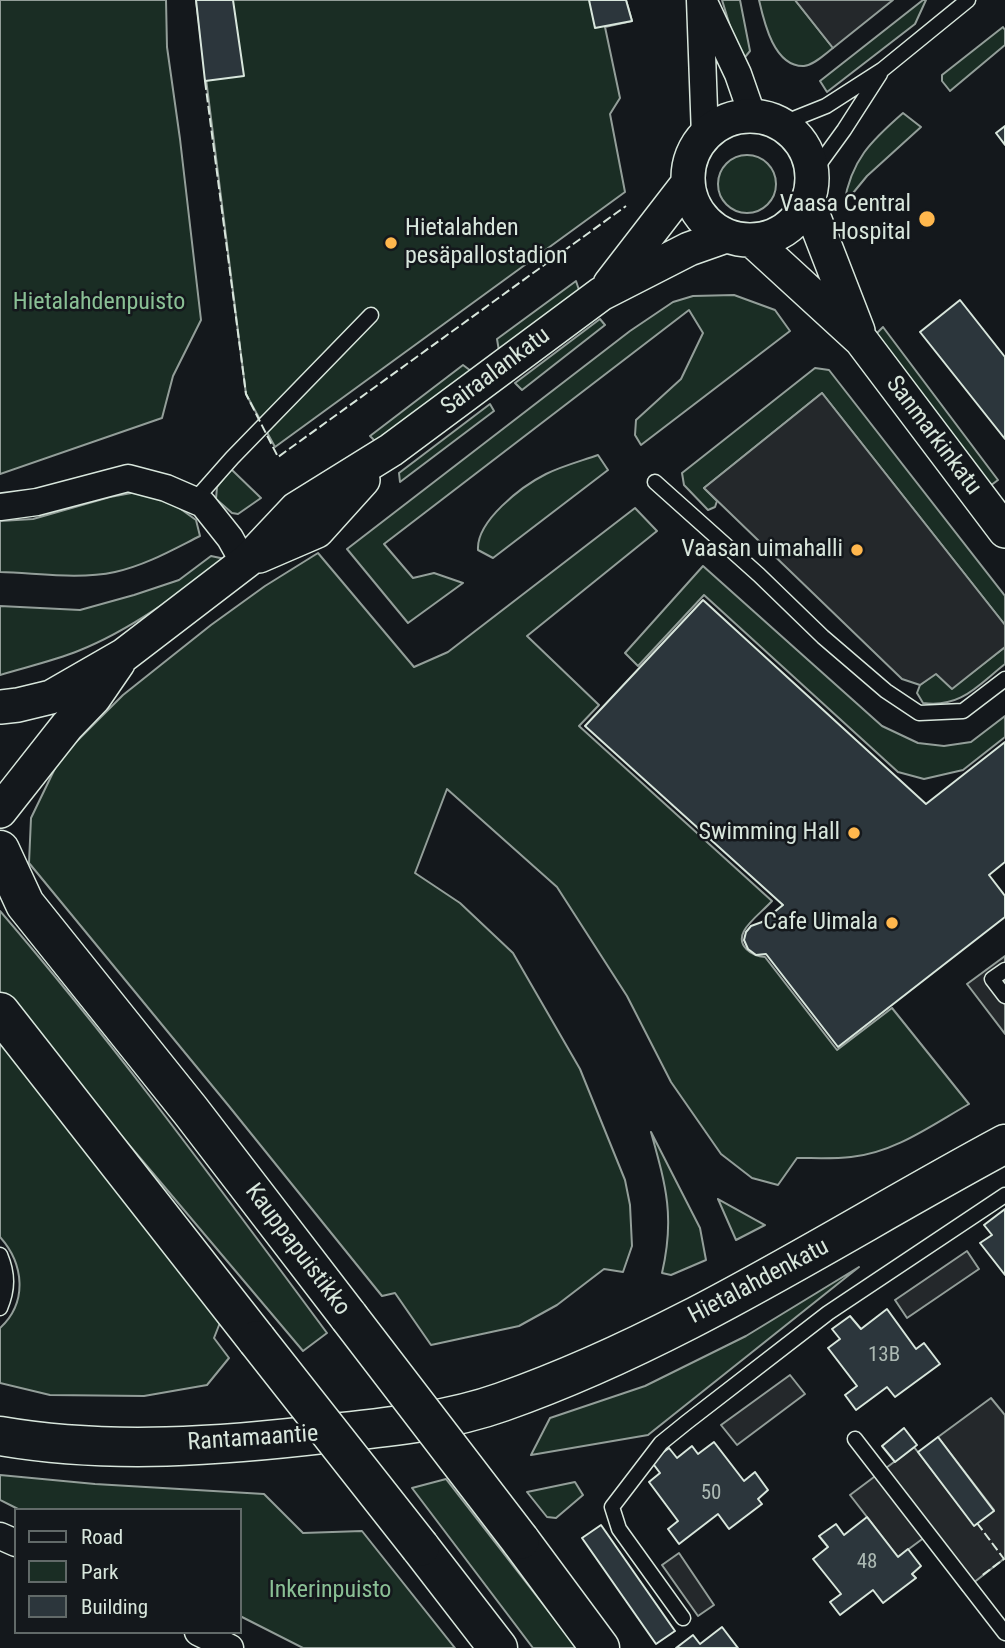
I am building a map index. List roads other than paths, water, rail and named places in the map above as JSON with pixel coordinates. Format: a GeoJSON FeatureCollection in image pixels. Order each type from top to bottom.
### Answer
{"type":"FeatureCollection","features":[{"type":"Feature","properties":{"kind":"main road","name":"Kauppapuistikko"},"geometry":{"type":"LineString","coordinates":[[0,850],[25,904],[190,1110],[600,1648]]}},
{"type":"Feature","properties":{"kind":"main road"},"geometry":{"type":"LineString","coordinates":[[0,1012],[498,1648]]}},
{"type":"Feature","properties":{"kind":"main road","name":"Hietalahdenkatu"},"geometry":{"type":"LineString","coordinates":[[503,1402],[594,1365],[732,1299],[1005,1144]]}},
{"type":"Feature","properties":{"kind":"main road","name":"Rantamaantie"},"geometry":{"type":"LineString","coordinates":[[0,1436],[109,1447],[238,1444],[368,1429],[472,1412],[503,1402]]}},
{"type":"Feature","properties":{"kind":"street"},"geometry":{"type":"LineString","coordinates":[[701,0],[737,74],[767,120],[796,137],[807,154],[810,188],[795,222],[776,235],[739,238],[707,224],[694,205],[688,183],[689,166],[695,150],[705,136],[719,124],[735,118],[767,120]]}},
{"type":"Feature","properties":{"kind":"street"},"geometry":{"type":"LineString","coordinates":[[701,0],[705,136]]}},
{"type":"Feature","properties":{"kind":"street","name":"Sairaalankatu"},"geometry":{"type":"LineString","coordinates":[[601,294],[688,183]]}},
{"type":"Feature","properties":{"kind":"street","name":"Sanmarkinkatu"},"geometry":{"type":"LineString","coordinates":[[810,188],[826,255],[861,340]]}},
{"type":"Feature","properties":{"kind":"street","name":"Sanmarkinkatu"},"geometry":{"type":"LineString","coordinates":[[739,238],[861,340],[1005,531]]}},
{"type":"Feature","properties":{"kind":"street","name":"Sairaalankatu"},"geometry":{"type":"LineString","coordinates":[[0,707],[51,697],[124,655],[246,562],[296,509],[391,450],[601,294],[689,249],[739,238]]}},
{"type":"Feature","properties":{"kind":"street"},"geometry":{"type":"LineString","coordinates":[[0,507],[37,502],[128,478],[166,488],[203,504],[246,562]]}},
{"type":"Feature","properties":{"kind":"street","name":"Sairaalankatu"},"geometry":{"type":"LineString","coordinates":[[0,811],[67,726],[94,698],[124,655]]}},
{"type":"Feature","properties":{"kind":"street"},"geometry":{"type":"LineString","coordinates":[[202,1634],[230,1648]]}},
{"type":"Feature","properties":{"kind":"lane"},"geometry":{"type":"LineString","coordinates":[[767,120],[826,106],[882,70],[968,0]]}},
{"type":"Feature","properties":{"kind":"lane"},"geometry":{"type":"LineString","coordinates":[[810,188],[882,70]]}},
{"type":"Feature","properties":{"kind":"lane"},"geometry":{"type":"LineString","coordinates":[[194,501],[232,457],[371,315]]}},
{"type":"Feature","properties":{"kind":"lane"},"geometry":{"type":"LineString","coordinates":[[655,482],[823,636],[886,691],[919,713],[963,711],[1005,679]]}},
{"type":"Feature","properties":{"kind":"lane"},"geometry":{"type":"LineString","coordinates":[[1005,970],[992,979],[1005,996]]}},
{"type":"Feature","properties":{"kind":"lane"},"geometry":{"type":"LineString","coordinates":[[683,1618],[619,1529],[612,1507],[661,1443],[687,1422],[828,1313],[1005,1195]]}},
{"type":"Feature","properties":{"kind":"lane"},"geometry":{"type":"LineString","coordinates":[[0,1255],[7,1276],[6,1295],[0,1308]]}},
{"type":"Feature","properties":{"kind":"lane"},"geometry":{"type":"LineString","coordinates":[[855,1439],[1005,1633]]}},
{"type":"Feature","properties":{"kind":"place","name":"Vaasa Central Hospital"},"geometry":{"type":"Point","coordinates":[927,219]}},
{"type":"Feature","properties":{"kind":"place","name":"Hietalahden pesäpallostadion"},"geometry":{"type":"Point","coordinates":[391,243]}},
{"type":"Feature","properties":{"kind":"place","name":"Vaasan uimahalli"},"geometry":{"type":"Point","coordinates":[857,550]}},
{"type":"Feature","properties":{"kind":"place","name":"Swimming Hall"},"geometry":{"type":"Point","coordinates":[854,833]}},
{"type":"Feature","properties":{"kind":"place","name":"Cafe Uimala"},"geometry":{"type":"Point","coordinates":[892,923]}},
{"type":"Feature","properties":{"kind":"park label","name":"Hietalahdenpuisto"},"geometry":{"type":"Point","coordinates":[99,303]}},
{"type":"Feature","properties":{"kind":"park label","name":"Inkerinpuisto"},"geometry":{"type":"Point","coordinates":[330,1591]}}]}
